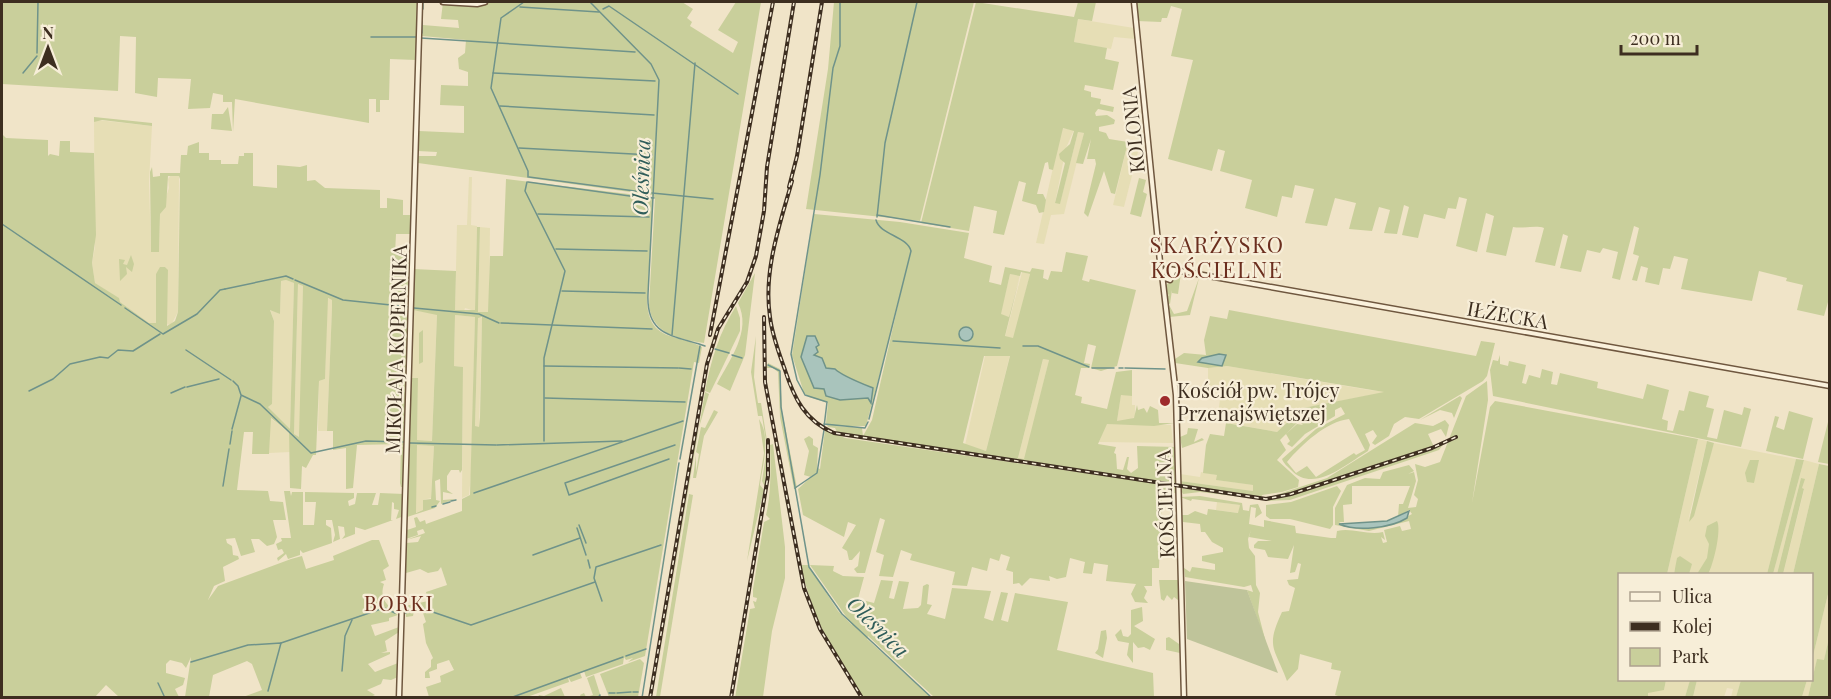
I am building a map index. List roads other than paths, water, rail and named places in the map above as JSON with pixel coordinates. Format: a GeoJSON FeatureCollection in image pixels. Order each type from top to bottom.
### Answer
{"type":"FeatureCollection","features":[{"type":"Feature","properties":{"kind":"street","name":"MIKOŁAJA KOPERNIKA"},"geometry":{"type":"LineString","coordinates":[[399,698],[420,2]]}},
{"type":"Feature","properties":{"kind":"street"},"geometry":{"type":"LineString","coordinates":[[443,2],[477,4],[485,2]]}},
{"type":"Feature","properties":{"kind":"street","name":"KOLONIA"},"geometry":{"type":"LineString","coordinates":[[1134,2],[1162,275]]}},
{"type":"Feature","properties":{"kind":"street","name":"KOLONIA"},"geometry":{"type":"LineString","coordinates":[[1160,255],[1173,275]]}},
{"type":"Feature","properties":{"kind":"street"},"geometry":{"type":"LineString","coordinates":[[1168,269],[1162,275],[1168,280],[1182,271]]}},
{"type":"Feature","properties":{"kind":"street","name":"IŁŻECKA"},"geometry":{"type":"LineString","coordinates":[[1168,269],[1830,386]]}},
{"type":"Feature","properties":{"kind":"street","name":"KOŚCIELNA"},"geometry":{"type":"LineString","coordinates":[[1162,275],[1176,395],[1184,698]]}},
{"type":"Feature","properties":{"kind":"street","name":"KOŚCIELNA"},"geometry":{"type":"LineString","coordinates":[[1164,292],[1168,280]]}},
{"type":"Feature","properties":{"kind":"water"},"geometry":{"type":"Polygon","coordinates":[[[966,327],[971,329],[973,334],[971,339],[966,341],[961,339],[959,334],[961,329],[966,327]]]}},
{"type":"Feature","properties":{"kind":"water"},"geometry":{"type":"Polygon","coordinates":[[[807,336],[815,336],[819,345],[816,347],[818,352],[814,355],[822,358],[826,368],[835,369],[873,388],[871,403],[868,398],[840,400],[826,396],[824,389],[814,388],[801,357],[807,336]]]}},
{"type":"Feature","properties":{"kind":"water"},"geometry":{"type":"Polygon","coordinates":[[[1219,354],[1226,355],[1222,366],[1198,362],[1202,358],[1219,354]]]}},
{"type":"Feature","properties":{"kind":"water"},"geometry":{"type":"Polygon","coordinates":[[[1409,511],[1407,518],[1383,526],[1355,528],[1339,524],[1387,521],[1409,511]]]}},
{"type":"Feature","properties":{"kind":"waterway"},"geometry":{"type":"LineString","coordinates":[[37,53],[38,2]]}},
{"type":"Feature","properties":{"kind":"waterway"},"geometry":{"type":"LineString","coordinates":[[409,2],[418,2]]}},
{"type":"Feature","properties":{"kind":"waterway"},"geometry":{"type":"LineString","coordinates":[[524,2],[501,18],[491,88],[528,171],[528,177]]}},
{"type":"Feature","properties":{"kind":"waterway","name":"Oleśnica"},"geometry":{"type":"LineString","coordinates":[[590,2],[651,64],[659,80],[648,294],[651,318],[663,332],[705,346]]}},
{"type":"Feature","properties":{"kind":"waterway"},"geometry":{"type":"LineString","coordinates":[[824,427],[827,402],[805,395],[797,380],[791,354],[820,175],[833,68],[840,46],[840,2]]}},
{"type":"Feature","properties":{"kind":"waterway"},"geometry":{"type":"LineString","coordinates":[[877,217],[885,143],[917,2]]}},
{"type":"Feature","properties":{"kind":"waterway"},"geometry":{"type":"LineString","coordinates":[[423,3],[423,9]]}},
{"type":"Feature","properties":{"kind":"waterway"},"geometry":{"type":"LineString","coordinates":[[603,9],[609,6],[738,94]]}},
{"type":"Feature","properties":{"kind":"waterway"},"geometry":{"type":"LineString","coordinates":[[520,7],[599,12]]}},
{"type":"Feature","properties":{"kind":"waterway"},"geometry":{"type":"LineString","coordinates":[[422,21],[422,33]]}},
{"type":"Feature","properties":{"kind":"waterway"},"geometry":{"type":"LineString","coordinates":[[371,37],[417,37]]}},
{"type":"Feature","properties":{"kind":"waterway"},"geometry":{"type":"LineString","coordinates":[[421,38],[635,52]]}},
{"type":"Feature","properties":{"kind":"waterway"},"geometry":{"type":"LineString","coordinates":[[23,73],[37,56]]}},
{"type":"Feature","properties":{"kind":"waterway"},"geometry":{"type":"LineString","coordinates":[[672,335],[695,63]]}},
{"type":"Feature","properties":{"kind":"waterway"},"geometry":{"type":"LineString","coordinates":[[493,73],[655,81]]}},
{"type":"Feature","properties":{"kind":"waterway"},"geometry":{"type":"LineString","coordinates":[[500,106],[654,115]]}},
{"type":"Feature","properties":{"kind":"waterway"},"geometry":{"type":"LineString","coordinates":[[519,148],[652,155]]}},
{"type":"Feature","properties":{"kind":"waterway"},"geometry":{"type":"LineString","coordinates":[[529,177],[650,193]]}},
{"type":"Feature","properties":{"kind":"waterway"},"geometry":{"type":"LineString","coordinates":[[527,182],[525,191],[565,271],[544,358],[544,441]]}},
{"type":"Feature","properties":{"kind":"waterway"},"geometry":{"type":"LineString","coordinates":[[528,182],[637,197]]}},
{"type":"Feature","properties":{"kind":"waterway"},"geometry":{"type":"LineString","coordinates":[[652,193],[713,199]]}},
{"type":"Feature","properties":{"kind":"waterway"},"geometry":{"type":"LineString","coordinates":[[640,197],[654,198]]}},
{"type":"Feature","properties":{"kind":"waterway"},"geometry":{"type":"LineString","coordinates":[[538,214],[649,217]]}},
{"type":"Feature","properties":{"kind":"waterway"},"geometry":{"type":"LineString","coordinates":[[877,215],[950,227]]}},
{"type":"Feature","properties":{"kind":"waterway"},"geometry":{"type":"LineString","coordinates":[[869,419],[911,251],[909,246],[883,229],[876,220]]}},
{"type":"Feature","properties":{"kind":"waterway"},"geometry":{"type":"LineString","coordinates":[[2,224],[121,305]]}},
{"type":"Feature","properties":{"kind":"waterway"},"geometry":{"type":"LineString","coordinates":[[556,249],[647,251]]}},
{"type":"Feature","properties":{"kind":"waterway"},"geometry":{"type":"LineString","coordinates":[[225,289],[286,276],[293,279]]}},
{"type":"Feature","properties":{"kind":"waterway"},"geometry":{"type":"LineString","coordinates":[[295,280],[343,300],[410,307]]}},
{"type":"Feature","properties":{"kind":"waterway"},"geometry":{"type":"LineString","coordinates":[[125,308],[163,334],[197,314],[220,290],[225,289]]}},
{"type":"Feature","properties":{"kind":"waterway"},"geometry":{"type":"LineString","coordinates":[[562,291],[645,293]]}},
{"type":"Feature","properties":{"kind":"waterway"},"geometry":{"type":"LineString","coordinates":[[414,308],[479,314],[499,323]]}},
{"type":"Feature","properties":{"kind":"waterway"},"geometry":{"type":"LineString","coordinates":[[501,323],[652,329]]}},
{"type":"Feature","properties":{"kind":"waterway"},"geometry":{"type":"LineString","coordinates":[[29,391],[53,379],[70,364],[100,357],[108,358],[118,350],[133,351],[160,334]]}},
{"type":"Feature","properties":{"kind":"waterway"},"geometry":{"type":"LineString","coordinates":[[893,341],[1000,348]]}},
{"type":"Feature","properties":{"kind":"waterway"},"geometry":{"type":"LineString","coordinates":[[680,459],[700,346]]}},
{"type":"Feature","properties":{"kind":"waterway"},"geometry":{"type":"LineString","coordinates":[[1023,346],[1038,346],[1089,367]]}},
{"type":"Feature","properties":{"kind":"waterway","name":"Oleśnica"},"geometry":{"type":"LineString","coordinates":[[715,349],[729,353]]}},
{"type":"Feature","properties":{"kind":"waterway"},"geometry":{"type":"LineString","coordinates":[[186,350],[231,380]]}},
{"type":"Feature","properties":{"kind":"waterway","name":"Oleśnica"},"geometry":{"type":"LineString","coordinates":[[732,355],[742,358]]}},
{"type":"Feature","properties":{"kind":"waterway","name":"Oleśnica"},"geometry":{"type":"LineString","coordinates":[[768,365],[780,371],[781,407],[809,567],[842,614],[932,698]]}},
{"type":"Feature","properties":{"kind":"waterway"},"geometry":{"type":"LineString","coordinates":[[544,366],[678,368]]}},
{"type":"Feature","properties":{"kind":"waterway"},"geometry":{"type":"LineString","coordinates":[[679,368],[691,369]]}},
{"type":"Feature","properties":{"kind":"waterway"},"geometry":{"type":"LineString","coordinates":[[1092,368],[1114,368]]}},
{"type":"Feature","properties":{"kind":"waterway"},"geometry":{"type":"LineString","coordinates":[[1125,368],[1165,369]]}},
{"type":"Feature","properties":{"kind":"waterway"},"geometry":{"type":"LineString","coordinates":[[187,387],[219,379]]}},
{"type":"Feature","properties":{"kind":"waterway"},"geometry":{"type":"LineString","coordinates":[[233,381],[238,386],[241,395],[260,404],[311,453],[366,441],[404,442]]}},
{"type":"Feature","properties":{"kind":"waterway"},"geometry":{"type":"LineString","coordinates":[[171,393],[185,387]]}},
{"type":"Feature","properties":{"kind":"waterway"},"geometry":{"type":"LineString","coordinates":[[232,429],[241,396]]}},
{"type":"Feature","properties":{"kind":"waterway"},"geometry":{"type":"LineString","coordinates":[[545,398],[685,402]]}},
{"type":"Feature","properties":{"kind":"waterway"},"geometry":{"type":"LineString","coordinates":[[474,493],[683,421]]}},
{"type":"Feature","properties":{"kind":"waterway"},"geometry":{"type":"LineString","coordinates":[[824,424],[865,428],[868,422]]}},
{"type":"Feature","properties":{"kind":"waterway"},"geometry":{"type":"LineString","coordinates":[[795,488],[817,473],[824,430]]}},
{"type":"Feature","properties":{"kind":"waterway"},"geometry":{"type":"LineString","coordinates":[[230,444],[232,431]]}},
{"type":"Feature","properties":{"kind":"waterway"},"geometry":{"type":"LineString","coordinates":[[497,445],[622,441]]}},
{"type":"Feature","properties":{"kind":"waterway"},"geometry":{"type":"LineString","coordinates":[[410,443],[496,445]]}},
{"type":"Feature","properties":{"kind":"waterway"},"geometry":{"type":"LineString","coordinates":[[669,459],[569,495],[565,483],[675,445]]}},
{"type":"Feature","properties":{"kind":"waterway"},"geometry":{"type":"LineString","coordinates":[[223,486],[229,449]]}},
{"type":"Feature","properties":{"kind":"waterway"},"geometry":{"type":"LineString","coordinates":[[642,698],[679,463]]}},
{"type":"Feature","properties":{"kind":"waterway"},"geometry":{"type":"LineString","coordinates":[[451,501],[456,500]]}},
{"type":"Feature","properties":{"kind":"waterway"},"geometry":{"type":"LineString","coordinates":[[443,504],[450,502]]}},
{"type":"Feature","properties":{"kind":"waterway"},"geometry":{"type":"LineString","coordinates":[[432,507],[436,506]]}},
{"type":"Feature","properties":{"kind":"waterway"},"geometry":{"type":"LineString","coordinates":[[579,525],[586,543]]}},
{"type":"Feature","properties":{"kind":"waterway"},"geometry":{"type":"LineString","coordinates":[[577,528],[586,555]]}},
{"type":"Feature","properties":{"kind":"waterway"},"geometry":{"type":"LineString","coordinates":[[533,555],[580,538]]}},
{"type":"Feature","properties":{"kind":"waterway"},"geometry":{"type":"LineString","coordinates":[[602,601],[594,578],[596,567],[661,545]]}},
{"type":"Feature","properties":{"kind":"waterway"},"geometry":{"type":"LineString","coordinates":[[588,560],[590,568]]}},
{"type":"Feature","properties":{"kind":"waterway"},"geometry":{"type":"LineString","coordinates":[[405,613],[421,608],[471,625],[595,582]]}},
{"type":"Feature","properties":{"kind":"waterway"},"geometry":{"type":"LineString","coordinates":[[281,643],[384,608],[395,613]]}},
{"type":"Feature","properties":{"kind":"waterway"},"geometry":{"type":"LineString","coordinates":[[342,671],[345,636],[352,620]]}},
{"type":"Feature","properties":{"kind":"waterway"},"geometry":{"type":"LineString","coordinates":[[191,662],[248,645],[281,643],[268,691]]}},
{"type":"Feature","properties":{"kind":"waterway"},"geometry":{"type":"LineString","coordinates":[[626,656],[646,649]]}},
{"type":"Feature","properties":{"kind":"waterway"},"geometry":{"type":"LineString","coordinates":[[510,698],[623,657]]}},
{"type":"Feature","properties":{"kind":"waterway"},"geometry":{"type":"LineString","coordinates":[[158,683],[165,698]]}},
{"type":"Feature","properties":{"kind":"waterway"},"geometry":{"type":"LineString","coordinates":[[617,693],[631,692]]}},
{"type":"Feature","properties":{"kind":"waterway"},"geometry":{"type":"LineString","coordinates":[[633,692],[638,692]]}},
{"type":"Feature","properties":{"kind":"waterway"},"geometry":{"type":"LineString","coordinates":[[609,693],[615,693]]}},
{"type":"Feature","properties":{"kind":"railway"},"geometry":{"type":"LineString","coordinates":[[710,335],[773,2]]}},
{"type":"Feature","properties":{"kind":"railway"},"geometry":{"type":"LineString","coordinates":[[650,698],[707,364],[718,329],[747,282],[756,256],[764,211],[767,167],[794,2]]}},
{"type":"Feature","properties":{"kind":"railway"},"geometry":{"type":"LineString","coordinates":[[789,187],[797,156],[822,2]]}},
{"type":"Feature","properties":{"kind":"railway"},"geometry":{"type":"LineString","coordinates":[[792,181],[771,265],[768,300],[771,324],[778,351],[802,408],[815,422],[834,433],[1266,499],[1291,494],[1432,448],[1456,437]]}},
{"type":"Feature","properties":{"kind":"railway"},"geometry":{"type":"LineString","coordinates":[[764,317],[765,382],[804,588],[820,629],[862,698]]}},
{"type":"Feature","properties":{"kind":"railway"},"geometry":{"type":"LineString","coordinates":[[731,698],[768,476],[768,440]]}},
{"type":"Feature","properties":{"kind":"place","name":"Kościół pw. Trójcy Przenajświętszej"},"geometry":{"type":"Point","coordinates":[1165,401]}},
{"type":"Feature","properties":{"kind":"district","name":"SKARŻYSKO KOŚCIELNE"},"geometry":{"type":"Point","coordinates":[1217,256]}},
{"type":"Feature","properties":{"kind":"district","name":"BORKI"},"geometry":{"type":"Point","coordinates":[399,602]}}]}
